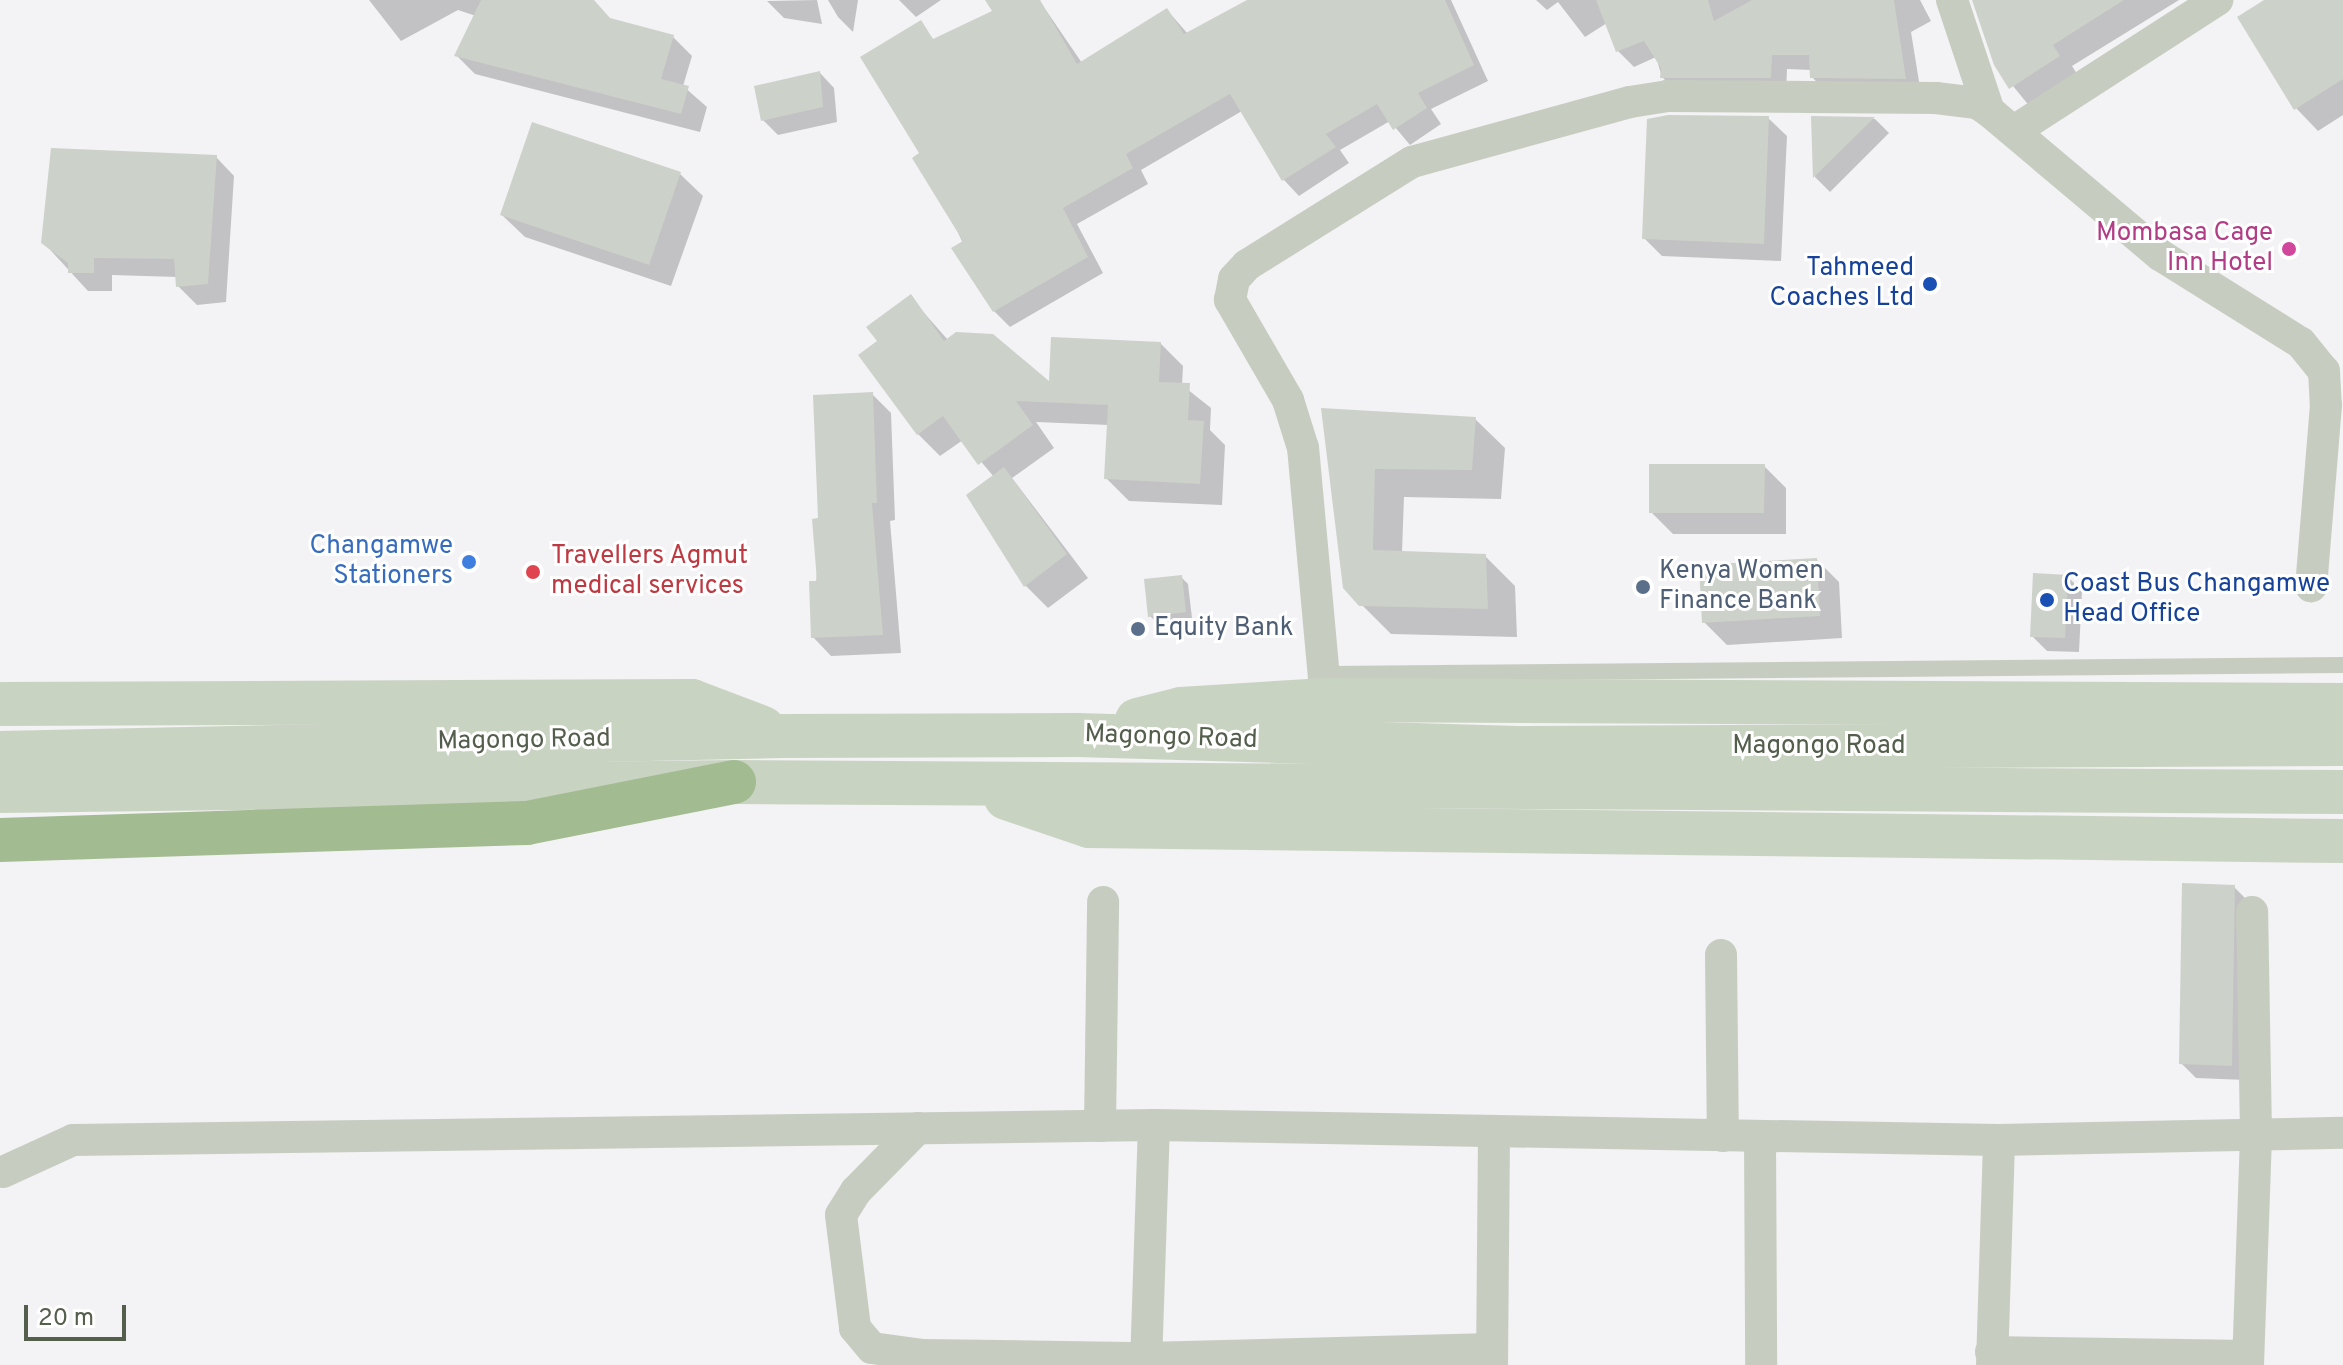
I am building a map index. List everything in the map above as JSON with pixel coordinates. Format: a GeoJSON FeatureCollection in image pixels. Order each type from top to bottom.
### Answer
{"type":"FeatureCollection","features":[{"type":"Feature","properties":{"kind":"highway"},"geometry":{"type":"LineString","coordinates":[[0,840],[527,823],[734,782]]}},
{"type":"Feature","properties":{"kind":"main road"},"geometry":{"type":"LineString","coordinates":[[1077,735],[1181,709],[1327,687],[2343,705]]}},
{"type":"Feature","properties":{"kind":"main road"},"geometry":{"type":"LineString","coordinates":[[0,704],[692,701],[783,736]]}},
{"type":"Feature","properties":{"kind":"main road","name":"Magongo Road"},"geometry":{"type":"LineString","coordinates":[[0,753],[783,736],[1077,735],[1526,748],[2343,744]]}},
{"type":"Feature","properties":{"kind":"main road","name":"Magongo Road"},"geometry":{"type":"LineString","coordinates":[[0,791],[734,782],[973,786],[2343,792]]}},
{"type":"Feature","properties":{"kind":"main road"},"geometry":{"type":"LineString","coordinates":[[973,786],[1089,826],[2343,841]]}},
{"type":"Feature","properties":{"kind":"street"},"geometry":{"type":"LineString","coordinates":[[1952,0],[2002,121]]}},
{"type":"Feature","properties":{"kind":"street"},"geometry":{"type":"LineString","coordinates":[[2002,121],[2217,0]]}},
{"type":"Feature","properties":{"kind":"street"},"geometry":{"type":"LineString","coordinates":[[1327,687],[1303,448],[1288,400],[1230,300],[1234,279],[1247,265],[1412,162],[1630,102],[1694,95],[1936,98],[1977,103],[2160,255],[2313,353],[2324,371],[2326,405],[2311,586]]}},
{"type":"Feature","properties":{"kind":"street"},"geometry":{"type":"LineString","coordinates":[[1100,1126],[1103,902]]}},
{"type":"Feature","properties":{"kind":"street"},"geometry":{"type":"LineString","coordinates":[[1999,1140],[1992,1358],[2248,1360],[2256,1134],[2252,912]]}},
{"type":"Feature","properties":{"kind":"street"},"geometry":{"type":"LineString","coordinates":[[1721,955],[1723,1136]]}},
{"type":"Feature","properties":{"kind":"street"},"geometry":{"type":"LineString","coordinates":[[1146,1362],[1154,1125]]}},
{"type":"Feature","properties":{"kind":"street"},"geometry":{"type":"LineString","coordinates":[[3,1172],[73,1140],[1154,1125],[1999,1140],[2343,1133]]}},
{"type":"Feature","properties":{"kind":"street"},"geometry":{"type":"LineString","coordinates":[[918,1128],[856,1191],[840,1226],[858,1337],[882,1351],[915,1360],[1146,1362],[1492,1357],[1494,1132]]}},
{"type":"Feature","properties":{"kind":"street"},"geometry":{"type":"LineString","coordinates":[[1760,1137],[1761,1365]]}},
{"type":"Feature","properties":{"kind":"lane"},"geometry":{"type":"LineString","coordinates":[[1327,687],[2343,665]]}},
{"type":"Feature","properties":{"kind":"building"},"geometry":{"type":"Polygon","coordinates":[[[481,0],[594,0],[610,18],[674,35],[661,79],[689,86],[681,114],[454,56],[481,0]]]}},
{"type":"Feature","properties":{"kind":"building"},"geometry":{"type":"Polygon","coordinates":[[[985,0],[1040,0],[1077,64],[1167,8],[1184,34],[1247,0],[1445,0],[1474,65],[1418,93],[1427,108],[1393,130],[1377,104],[1326,134],[1336,147],[1282,181],[1230,94],[1126,154],[1133,168],[1063,208],[1088,257],[993,312],[951,248],[963,241],[912,158],[919,153],[860,57],[921,20],[933,39],[992,11],[985,0]]]}},
{"type":"Feature","properties":{"kind":"building"},"geometry":{"type":"Polygon","coordinates":[[[1596,0],[1708,0],[1714,21],[1752,0],[1894,0],[1906,79],[1810,78],[1809,55],[1772,55],[1771,78],[1660,78],[1661,68],[1644,41],[1616,52],[1596,0]]]}},
{"type":"Feature","properties":{"kind":"building"},"geometry":{"type":"Polygon","coordinates":[[[1972,0],[2124,0],[2053,45],[2060,56],[2009,89],[1994,65],[1972,0]]]}},
{"type":"Feature","properties":{"kind":"building"},"geometry":{"type":"Polygon","coordinates":[[[2264,0],[2343,0],[2343,79],[2294,110],[2237,17],[2264,0]]]}},
{"type":"Feature","properties":{"kind":"building"},"geometry":{"type":"Polygon","coordinates":[[[820,71],[823,107],[761,121],[754,86],[820,71]]]}},
{"type":"Feature","properties":{"kind":"building"},"geometry":{"type":"Polygon","coordinates":[[[1668,115],[1769,116],[1764,244],[1642,239],[1647,119],[1668,115]]]}},
{"type":"Feature","properties":{"kind":"building"},"geometry":{"type":"Polygon","coordinates":[[[1811,116],[1875,117],[1813,178],[1811,116]]]}},
{"type":"Feature","properties":{"kind":"building"},"geometry":{"type":"Polygon","coordinates":[[[532,122],[681,172],[649,265],[500,215],[532,122]]]}},
{"type":"Feature","properties":{"kind":"building"},"geometry":{"type":"Polygon","coordinates":[[[51,148],[217,155],[208,284],[176,287],[174,259],[94,258],[94,273],[68,273],[68,263],[41,243],[51,148]]]}},
{"type":"Feature","properties":{"kind":"building"},"geometry":{"type":"Polygon","coordinates":[[[911,294],[944,341],[956,332],[993,334],[1049,381],[1051,337],[1161,342],[1159,382],[1190,383],[1188,420],[1204,421],[1200,484],[1104,479],[1108,405],[1016,401],[1033,425],[978,465],[943,416],[917,435],[858,355],[877,341],[866,327],[911,294]]]}},
{"type":"Feature","properties":{"kind":"building"},"geometry":{"type":"Polygon","coordinates":[[[873,392],[877,503],[872,503],[883,635],[811,638],[809,581],[817,581],[812,519],[818,518],[813,395],[873,392]]]}},
{"type":"Feature","properties":{"kind":"building"},"geometry":{"type":"Polygon","coordinates":[[[1321,408],[1476,417],[1472,470],[1375,469],[1373,550],[1486,554],[1488,609],[1359,606],[1343,588],[1321,408]]]}},
{"type":"Feature","properties":{"kind":"building"},"geometry":{"type":"Polygon","coordinates":[[[1649,464],[1765,464],[1764,513],[1649,513],[1649,464]]]}},
{"type":"Feature","properties":{"kind":"building"},"geometry":{"type":"Polygon","coordinates":[[[1004,467],[1067,554],[1024,587],[966,495],[1004,467]]]}},
{"type":"Feature","properties":{"kind":"building"},"geometry":{"type":"Polygon","coordinates":[[[1817,558],[1820,616],[1702,623],[1699,565],[1817,558]]]}},
{"type":"Feature","properties":{"kind":"building"},"geometry":{"type":"Polygon","coordinates":[[[2033,573],[2068,575],[2065,638],[2030,637],[2033,573]]]}},
{"type":"Feature","properties":{"kind":"building"},"geometry":{"type":"Polygon","coordinates":[[[1182,575],[1186,612],[1148,617],[1144,579],[1182,575]]]}},
{"type":"Feature","properties":{"kind":"building"},"geometry":{"type":"Polygon","coordinates":[[[2182,883],[2235,885],[2232,1066],[2179,1064],[2182,883]]]}},
{"type":"Feature","properties":{"kind":"place","name":"Mombasa Cage Inn Hotel"},"geometry":{"type":"Point","coordinates":[2289,249]}},
{"type":"Feature","properties":{"kind":"place","name":"Tahmeed Coaches Ltd"},"geometry":{"type":"Point","coordinates":[1930,284]}},
{"type":"Feature","properties":{"kind":"place","name":"Changamwe Stationers"},"geometry":{"type":"Point","coordinates":[469,562]}},
{"type":"Feature","properties":{"kind":"place","name":"Travellers Agmut medical services"},"geometry":{"type":"Point","coordinates":[533,572]}},
{"type":"Feature","properties":{"kind":"place","name":"Kenya Women Finance Bank"},"geometry":{"type":"Point","coordinates":[1643,587]}},
{"type":"Feature","properties":{"kind":"place","name":"Coast Bus Changamwe Head Office"},"geometry":{"type":"Point","coordinates":[2047,600]}},
{"type":"Feature","properties":{"kind":"place","name":"Equity Bank"},"geometry":{"type":"Point","coordinates":[1138,629]}}]}
